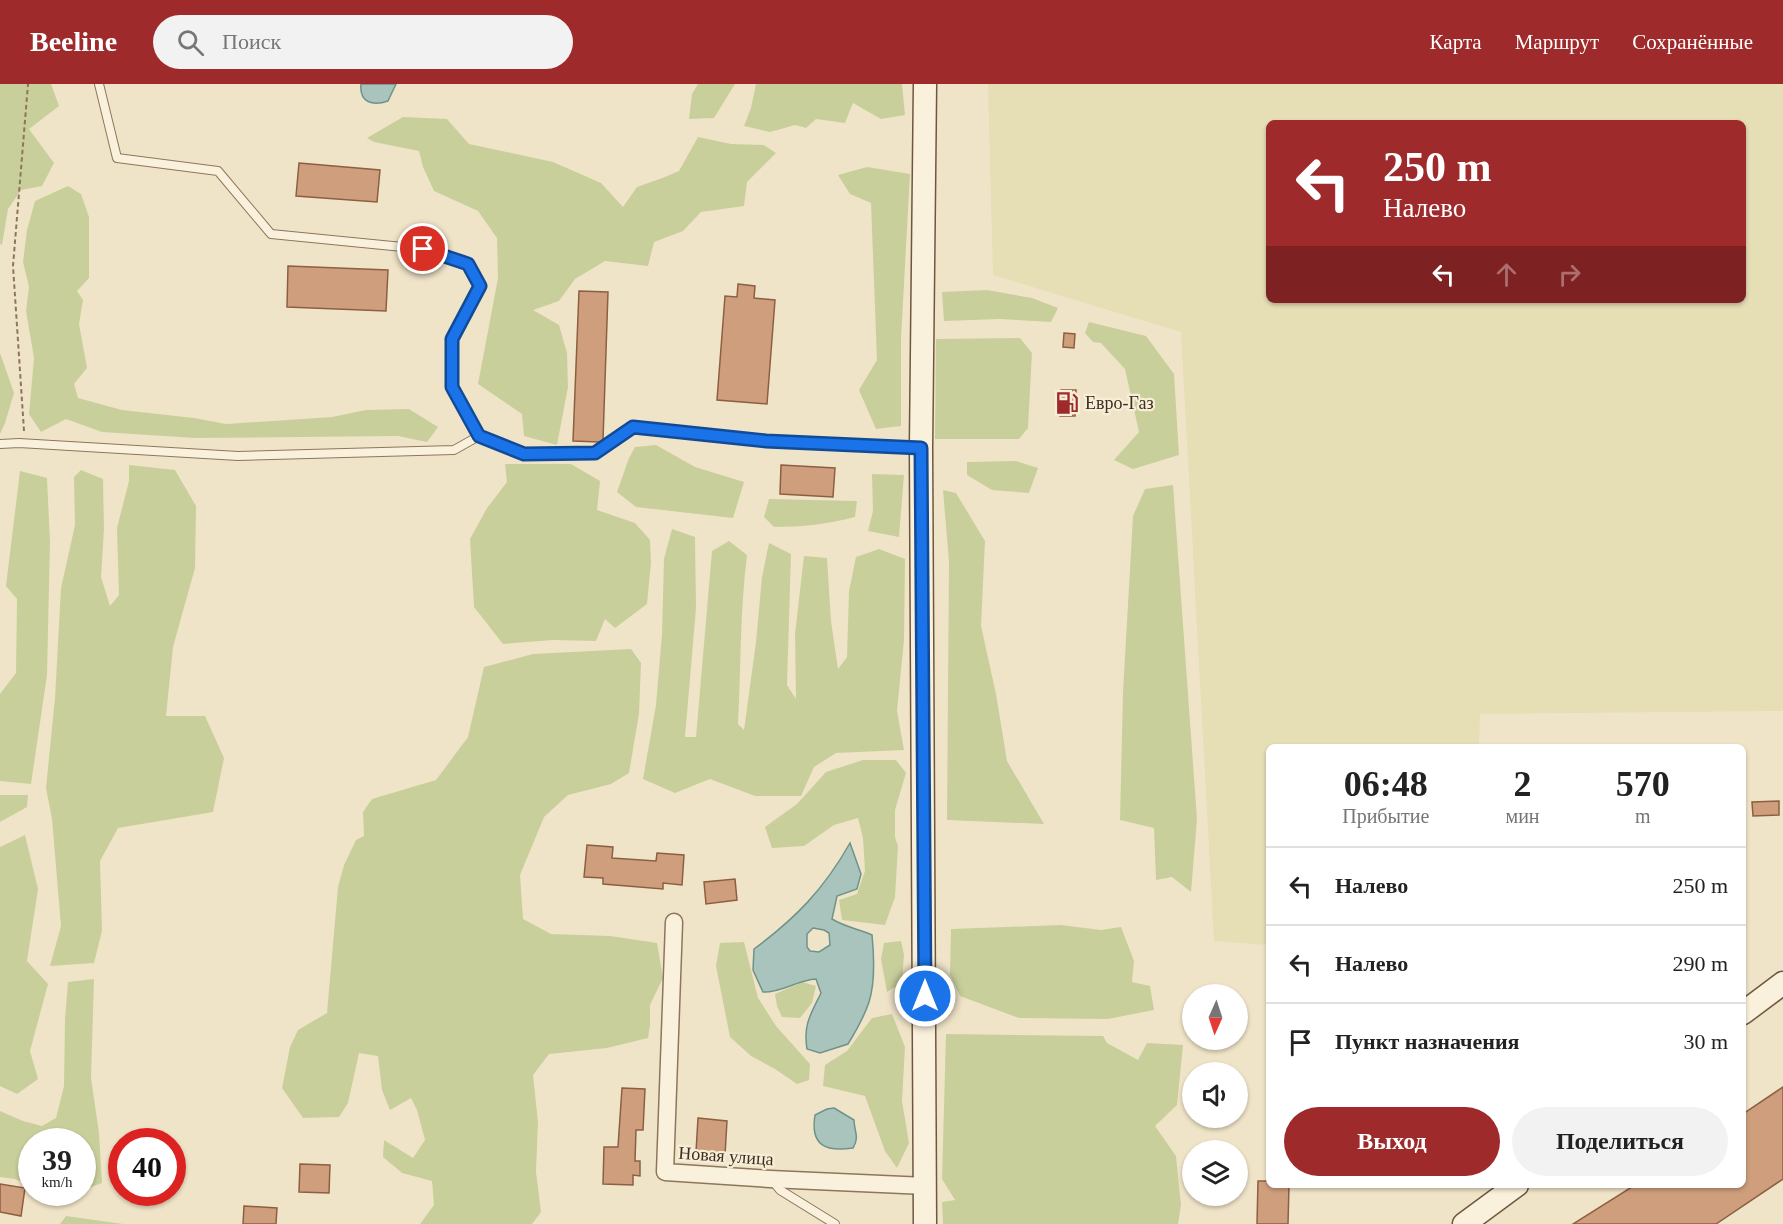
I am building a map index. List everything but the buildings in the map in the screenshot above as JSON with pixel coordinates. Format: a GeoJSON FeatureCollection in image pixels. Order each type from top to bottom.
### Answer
{"type":"FeatureCollection","features":[{"type":"Feature","properties":{"kind":"street"},"geometry":{"type":"LineString","coordinates":[[925,84],[921,448],[926,1224]]}},
{"type":"Feature","properties":{"kind":"street","name":"Новая улица"},"geometry":{"type":"LineString","coordinates":[[674,922],[665,1172],[926,1186]]}},
{"type":"Feature","properties":{"kind":"street"},"geometry":{"type":"LineString","coordinates":[[1746,1011],[1783,982]]}},
{"type":"Feature","properties":{"kind":"street"},"geometry":{"type":"LineString","coordinates":[[1464,1224],[1513,1188]]}},
{"type":"Feature","properties":{"kind":"lane"},"geometry":{"type":"LineString","coordinates":[[99,84],[117,158],[218,171],[271,234],[423,249],[468,264],[480,286],[452,339],[452,387],[479,436],[524,454],[595,453],[633,427],[766,441],[921,448]]}},
{"type":"Feature","properties":{"kind":"lane"},"geometry":{"type":"LineString","coordinates":[[0,444],[19,443],[238,456],[454,450],[479,436]]}},
{"type":"Feature","properties":{"kind":"lane"},"geometry":{"type":"LineString","coordinates":[[770,1179],[780,1190],[835,1224]]}},
{"type":"Feature","properties":{"kind":"path"},"geometry":{"type":"LineString","coordinates":[[19,443],[24,430],[13,266],[28,84]]}},
{"type":"Feature","properties":{"kind":"shaded area"},"geometry":{"type":"Polygon","coordinates":[[[988,84],[1783,84],[1783,711],[1480,714],[1479,744],[1266,744],[1266,945],[1214,941],[1181,332],[993,275],[988,84]]]}},
{"type":"Feature","properties":{"kind":"green space"},"geometry":{"type":"Polygon","coordinates":[[[0,84],[51,84],[59,106],[29,129],[54,163],[42,186],[21,190],[8,209],[2,245],[0,244],[0,84]]]}},
{"type":"Feature","properties":{"kind":"green space"},"geometry":{"type":"Polygon","coordinates":[[[698,84],[735,84],[714,118],[689,119],[692,94],[698,84]]]}},
{"type":"Feature","properties":{"kind":"green space"},"geometry":{"type":"Polygon","coordinates":[[[756,84],[902,84],[905,115],[881,119],[853,103],[845,123],[816,119],[806,128],[795,125],[770,132],[744,126],[756,84]]]}},
{"type":"Feature","properties":{"kind":"green space"},"geometry":{"type":"Polygon","coordinates":[[[403,117],[447,119],[469,144],[553,162],[601,183],[623,207],[637,187],[679,171],[698,137],[731,144],[764,145],[776,153],[747,182],[744,206],[701,212],[683,231],[654,242],[648,266],[605,261],[575,279],[559,301],[533,310],[559,325],[567,353],[568,387],[557,445],[524,436],[522,414],[478,384],[498,278],[497,238],[478,211],[434,191],[423,167],[419,151],[374,142],[367,138],[403,117]]]}},
{"type":"Feature","properties":{"kind":"green space"},"geometry":{"type":"Polygon","coordinates":[[[867,167],[910,174],[901,339],[901,426],[876,429],[859,390],[877,360],[871,203],[850,194],[838,175],[867,167]]]}},
{"type":"Feature","properties":{"kind":"green space"},"geometry":{"type":"Polygon","coordinates":[[[68,186],[81,194],[89,217],[89,278],[77,291],[83,300],[79,324],[87,368],[74,384],[78,398],[122,410],[226,424],[332,417],[366,410],[409,409],[438,427],[427,442],[398,436],[195,438],[102,432],[66,419],[41,432],[29,414],[34,358],[26,311],[29,287],[23,262],[27,230],[35,201],[68,186]]]}},
{"type":"Feature","properties":{"kind":"green space"},"geometry":{"type":"Polygon","coordinates":[[[987,290],[1032,298],[1058,308],[1051,322],[999,319],[944,321],[942,292],[987,290]]]}},
{"type":"Feature","properties":{"kind":"green space"},"geometry":{"type":"Polygon","coordinates":[[[1089,322],[1146,336],[1174,374],[1179,455],[1133,469],[1114,460],[1139,432],[1125,369],[1101,343],[1093,342],[1085,333],[1089,322]]]}},
{"type":"Feature","properties":{"kind":"green space"},"geometry":{"type":"Polygon","coordinates":[[[1020,338],[1032,353],[1028,428],[1019,439],[935,439],[936,339],[1020,338]]]}},
{"type":"Feature","properties":{"kind":"green space"},"geometry":{"type":"Polygon","coordinates":[[[0,353],[14,393],[0,434],[0,353]]]}},
{"type":"Feature","properties":{"kind":"green space"},"geometry":{"type":"Polygon","coordinates":[[[656,445],[695,467],[744,482],[733,518],[636,507],[617,492],[635,447],[656,445]]]}},
{"type":"Feature","properties":{"kind":"green space"},"geometry":{"type":"Polygon","coordinates":[[[1016,461],[1038,468],[1029,493],[992,490],[967,475],[967,462],[1016,461]]]}},
{"type":"Feature","properties":{"kind":"green space"},"geometry":{"type":"Polygon","coordinates":[[[505,464],[571,464],[600,481],[597,510],[635,523],[650,540],[651,563],[647,604],[615,628],[605,619],[596,641],[553,640],[503,644],[474,607],[470,539],[487,508],[507,482],[505,464]]]}},
{"type":"Feature","properties":{"kind":"green space"},"geometry":{"type":"Polygon","coordinates":[[[129,465],[175,470],[196,506],[195,568],[173,647],[166,716],[205,716],[224,758],[213,812],[118,828],[100,861],[102,931],[94,963],[50,966],[61,926],[52,819],[46,788],[55,698],[61,588],[75,525],[74,477],[81,470],[103,479],[104,529],[101,577],[110,606],[119,595],[117,528],[129,481],[129,465]]]}},
{"type":"Feature","properties":{"kind":"green space"},"geometry":{"type":"Polygon","coordinates":[[[20,471],[47,478],[50,542],[47,675],[31,784],[0,781],[0,694],[16,673],[17,599],[6,586],[20,471]]]}},
{"type":"Feature","properties":{"kind":"green space"},"geometry":{"type":"Polygon","coordinates":[[[872,474],[904,475],[899,537],[868,531],[873,511],[872,474]]]}},
{"type":"Feature","properties":{"kind":"green space"},"geometry":{"type":"Polygon","coordinates":[[[1173,485],[1197,819],[1191,892],[1172,877],[1156,880],[1154,828],[1120,820],[1123,692],[1133,516],[1145,489],[1173,485]]]}},
{"type":"Feature","properties":{"kind":"green space"},"geometry":{"type":"Polygon","coordinates":[[[943,490],[956,493],[985,541],[981,626],[996,694],[1007,761],[1044,824],[947,820],[949,562],[943,490]]]}},
{"type":"Feature","properties":{"kind":"green space"},"geometry":{"type":"Polygon","coordinates":[[[769,499],[857,501],[855,517],[815,525],[774,527],[764,517],[769,499]]]}},
{"type":"Feature","properties":{"kind":"green space"},"geometry":{"type":"Polygon","coordinates":[[[672,529],[695,537],[696,608],[685,737],[696,737],[712,551],[729,541],[747,555],[738,724],[744,730],[762,577],[769,543],[791,554],[787,685],[796,699],[795,634],[804,556],[827,558],[831,621],[838,669],[847,657],[849,591],[856,557],[879,549],[905,559],[904,640],[897,711],[904,750],[836,753],[814,767],[801,796],[755,796],[710,779],[675,793],[643,779],[656,705],[662,634],[664,559],[672,529]]]}},
{"type":"Feature","properties":{"kind":"green space"},"geometry":{"type":"Polygon","coordinates":[[[631,649],[641,663],[639,714],[629,773],[611,784],[568,795],[544,817],[520,875],[523,919],[551,934],[610,936],[657,943],[663,978],[650,1005],[648,1038],[607,1048],[549,1054],[533,1075],[538,1122],[536,1172],[541,1212],[532,1224],[420,1224],[434,1205],[432,1181],[402,1173],[383,1157],[384,1140],[413,1158],[425,1140],[417,1110],[411,1098],[390,1110],[382,1090],[378,1056],[359,1053],[348,1103],[339,1117],[303,1118],[282,1088],[290,1047],[298,1030],[327,1013],[338,887],[344,865],[356,840],[364,836],[363,812],[372,799],[436,780],[468,737],[484,667],[533,654],[631,649]]]}},
{"type":"Feature","properties":{"kind":"green space"},"geometry":{"type":"Polygon","coordinates":[[[863,760],[896,760],[906,773],[895,810],[895,837],[898,846],[895,897],[885,925],[842,920],[839,900],[857,894],[865,871],[863,838],[858,818],[834,825],[804,846],[772,848],[765,827],[797,804],[826,772],[863,760]]]}},
{"type":"Feature","properties":{"kind":"green space"},"geometry":{"type":"Polygon","coordinates":[[[0,795],[28,795],[27,807],[0,822],[0,795]]]}},
{"type":"Feature","properties":{"kind":"green space"},"geometry":{"type":"Polygon","coordinates":[[[25,835],[38,889],[27,961],[48,984],[30,1051],[38,1079],[17,1094],[0,1086],[0,847],[25,835]]]}},
{"type":"Feature","properties":{"kind":"green space"},"geometry":{"type":"Polygon","coordinates":[[[1061,925],[1101,930],[1121,927],[1134,961],[1132,982],[1150,986],[1154,1010],[1108,1019],[1019,1018],[960,996],[950,975],[951,929],[1061,925]]]}},
{"type":"Feature","properties":{"kind":"green space"},"geometry":{"type":"Polygon","coordinates":[[[901,941],[904,955],[902,982],[887,992],[881,959],[884,943],[901,941]]]}},
{"type":"Feature","properties":{"kind":"green space"},"geometry":{"type":"Polygon","coordinates":[[[744,942],[758,998],[776,1026],[810,1064],[809,1080],[797,1084],[751,1056],[730,1037],[716,966],[720,943],[744,942]]]}},
{"type":"Feature","properties":{"kind":"green space"},"geometry":{"type":"Polygon","coordinates":[[[94,979],[91,1078],[99,1133],[102,1183],[96,1185],[96,1128],[18,1128],[18,1180],[0,1177],[0,1111],[42,1126],[56,1118],[64,1086],[68,982],[94,979]]]}},
{"type":"Feature","properties":{"kind":"green space"},"geometry":{"type":"Polygon","coordinates":[[[802,982],[816,986],[812,1003],[800,1018],[782,1017],[775,994],[802,982]]]}},
{"type":"Feature","properties":{"kind":"green space"},"geometry":{"type":"Polygon","coordinates":[[[892,1014],[905,1047],[902,1101],[909,1143],[897,1168],[885,1151],[865,1096],[823,1086],[825,1065],[847,1051],[872,1018],[892,1014]]]}},
{"type":"Feature","properties":{"kind":"green space"},"geometry":{"type":"Polygon","coordinates":[[[946,1034],[1103,1036],[1107,1043],[1138,1060],[1147,1043],[1182,1045],[1177,1105],[1155,1126],[1176,1156],[1181,1205],[1178,1224],[943,1224],[942,1202],[955,1200],[942,1179],[946,1034]]]}},
{"type":"Feature","properties":{"kind":"green space"},"geometry":{"type":"Polygon","coordinates":[[[66,1216],[123,1224],[60,1224],[66,1216]]]}},
{"type":"Feature","properties":{"kind":"water"},"geometry":{"type":"Polygon","coordinates":[[[361,84],[396,84],[388,101],[372,103],[362,95],[361,84]]]}},
{"type":"Feature","properties":{"kind":"water"},"geometry":{"type":"Polygon","coordinates":[[[850,843],[861,874],[857,889],[837,896],[832,919],[872,935],[874,960],[872,986],[865,1013],[848,1044],[820,1053],[807,1049],[806,1040],[809,1020],[821,993],[816,979],[776,991],[763,992],[753,970],[754,949],[808,902],[850,843]],[[813,928],[807,934],[807,947],[810,951],[819,952],[830,945],[829,933],[813,928]]]}},
{"type":"Feature","properties":{"kind":"water"},"geometry":{"type":"Polygon","coordinates":[[[834,1108],[854,1120],[856,1137],[853,1148],[835,1149],[822,1145],[815,1134],[815,1115],[834,1108]]]}},
{"type":"Feature","properties":{"kind":"place","name":"Евро-Газ"},"geometry":{"type":"Point","coordinates":[1067,403]}},
{"type":"Feature","properties":{"kind":"route"},"geometry":{"type":"LineString","coordinates":[[423,249],[468,264],[480,286],[452,339],[452,387],[479,436],[501,445],[524,454],[595,453],[633,427],[766,441],[921,448],[925,996]]}}]}
